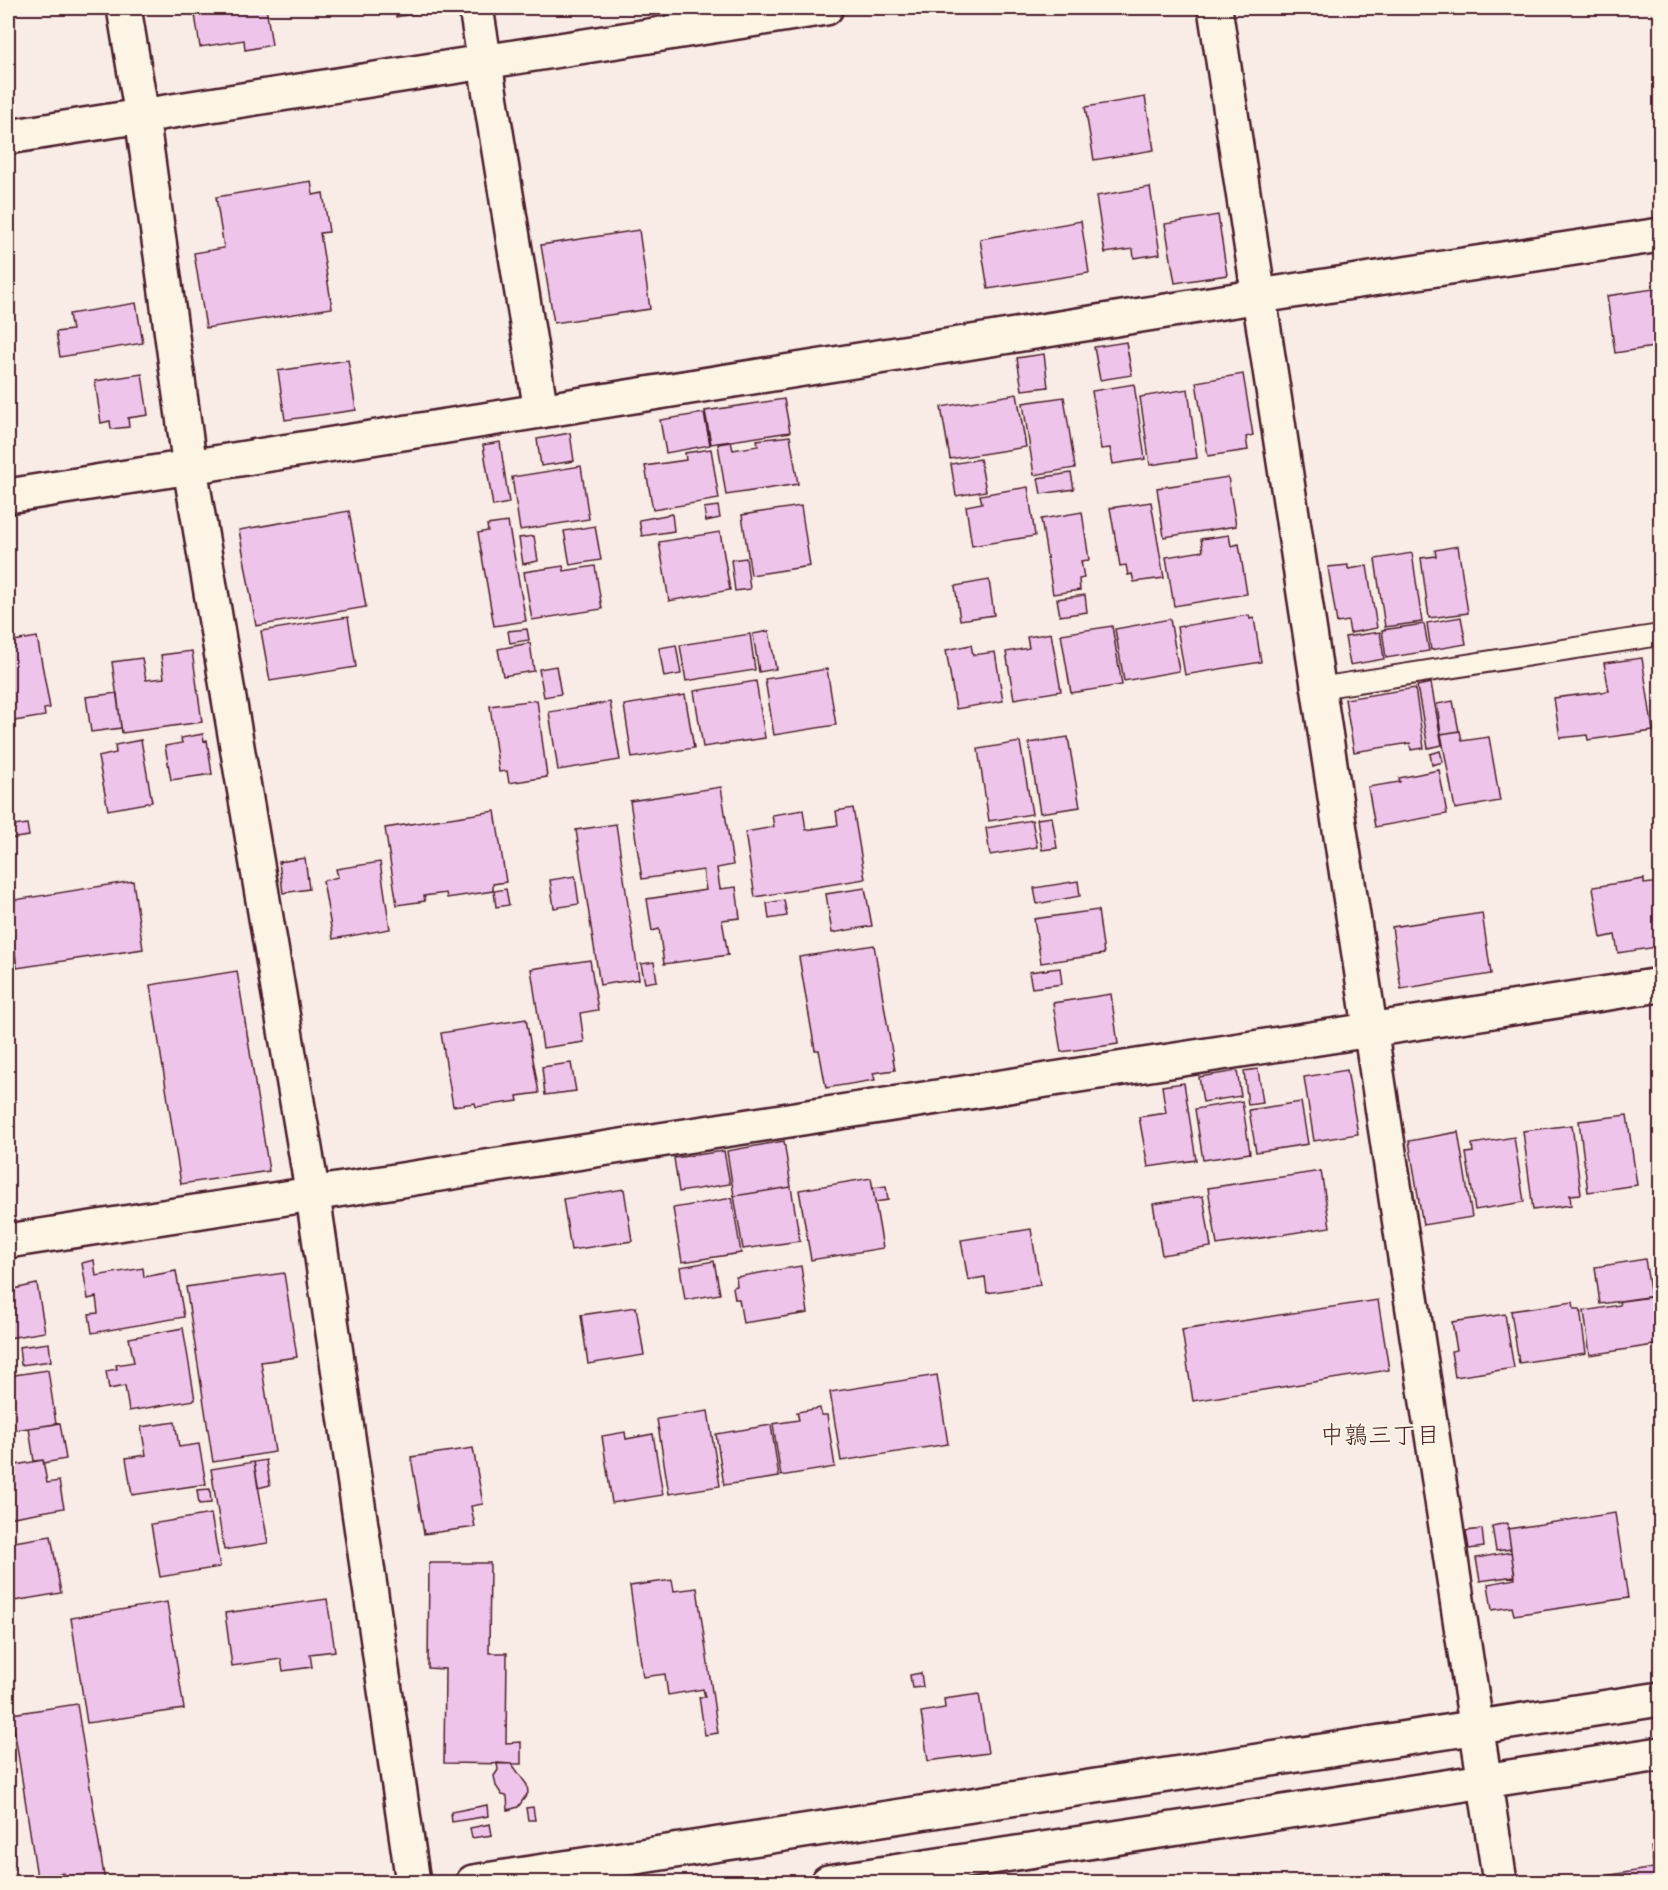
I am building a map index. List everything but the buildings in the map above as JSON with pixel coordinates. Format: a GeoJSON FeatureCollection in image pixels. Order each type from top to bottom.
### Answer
{"type":"FeatureCollection","features":[{"type":"Feature","properties":{"kind":"street"},"geometry":{"type":"LineString","coordinates":[[124,8],[142,116],[190,468],[314,1196],[413,1882]]}},
{"type":"Feature","properties":{"kind":"street"},"geometry":{"type":"LineString","coordinates":[[476,8],[541,411]]}},
{"type":"Feature","properties":{"kind":"street"},"geometry":{"type":"LineString","coordinates":[[8,137],[826,8]]}},
{"type":"Feature","properties":{"kind":"street"},"geometry":{"type":"LineString","coordinates":[[1215,8],[1500,1882]]}},
{"type":"Feature","properties":{"kind":"street"},"geometry":{"type":"LineString","coordinates":[[8,496],[1260,296],[1660,236]]}},
{"type":"Feature","properties":{"kind":"street"},"geometry":{"type":"LineString","coordinates":[[8,1242],[1660,985]]}},
{"type":"Feature","properties":{"kind":"street"},"geometry":{"type":"LineString","coordinates":[[472,1882],[1660,1699]]}},
{"type":"Feature","properties":{"kind":"street"},"geometry":{"type":"LineString","coordinates":[[828,1882],[1660,1754]]}},
{"type":"Feature","properties":{"kind":"lane"},"geometry":{"type":"LineString","coordinates":[[1319,688],[1660,634]]}},
{"type":"Feature","properties":{"kind":"district","name":"中鶉三丁目"},"geometry":{"type":"Point","coordinates":[1380,1435]}}]}
